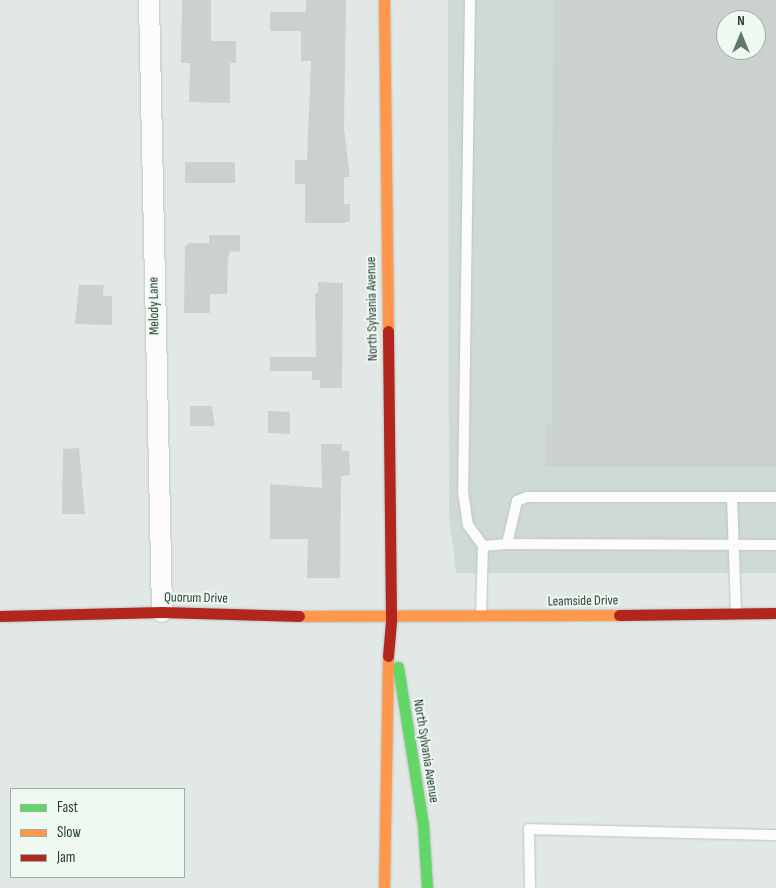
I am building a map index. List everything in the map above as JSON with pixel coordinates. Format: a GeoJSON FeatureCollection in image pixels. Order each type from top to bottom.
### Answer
{"type":"FeatureCollection","features":[{"type":"Feature","properties":{"kind":"street","name":"Melody Lane"},"geometry":{"type":"LineString","coordinates":[[149,0],[162,612]]}},
{"type":"Feature","properties":{"kind":"street","name":"North Sylvania Avenue"},"geometry":{"type":"LineString","coordinates":[[384,0],[391,618],[385,687],[384,888]]}},
{"type":"Feature","properties":{"kind":"street","name":"Quorum Drive"},"geometry":{"type":"LineString","coordinates":[[0,616],[162,612],[391,618]]}},
{"type":"Feature","properties":{"kind":"street","name":"Leamside Drive"},"geometry":{"type":"LineString","coordinates":[[391,618],[776,613]]}},
{"type":"Feature","properties":{"kind":"street","name":"North Sylvania Avenue"},"geometry":{"type":"LineString","coordinates":[[391,618],[422,824],[427,888]]}},
{"type":"Feature","properties":{"kind":"lane"},"geometry":{"type":"LineString","coordinates":[[470,0],[463,491],[468,525],[483,546],[481,617]]}},
{"type":"Feature","properties":{"kind":"lane"},"geometry":{"type":"LineString","coordinates":[[507,544],[517,501],[527,497],[776,497]]}},
{"type":"Feature","properties":{"kind":"lane"},"geometry":{"type":"LineString","coordinates":[[732,497],[736,614]]}},
{"type":"Feature","properties":{"kind":"lane"},"geometry":{"type":"LineString","coordinates":[[483,546],[507,544],[776,545]]}},
{"type":"Feature","properties":{"kind":"lane"},"geometry":{"type":"LineString","coordinates":[[530,888],[530,829],[776,835]]}},
{"type":"Feature","properties":{"kind":"shaded area"},"geometry":{"type":"Polygon","coordinates":[[[448,0],[776,0],[776,573],[456,573],[449,515],[448,0]]]}},
{"type":"Feature","properties":{"kind":"building"},"geometry":{"type":"Polygon","coordinates":[[[182,0],[211,0],[211,41],[236,41],[236,63],[230,63],[230,103],[189,102],[190,63],[181,63],[182,0]]]}},
{"type":"Feature","properties":{"kind":"building"},"geometry":{"type":"Polygon","coordinates":[[[306,0],[346,0],[344,129],[350,177],[344,177],[344,204],[350,204],[350,221],[344,223],[305,223],[305,184],[295,184],[295,160],[307,160],[311,61],[301,61],[301,31],[270,31],[270,12],[306,12],[306,0]]]}},
{"type":"Feature","properties":{"kind":"building"},"geometry":{"type":"Polygon","coordinates":[[[553,0],[776,0],[776,467],[545,467],[545,424],[552,424],[553,0]]]}},
{"type":"Feature","properties":{"kind":"building"},"geometry":{"type":"Polygon","coordinates":[[[185,162],[235,162],[235,183],[185,183],[185,162]]]}},
{"type":"Feature","properties":{"kind":"building"},"geometry":{"type":"Polygon","coordinates":[[[209,235],[240,235],[240,252],[230,251],[228,259],[227,294],[210,294],[210,313],[184,313],[185,247],[189,243],[209,243],[209,235]]]}},
{"type":"Feature","properties":{"kind":"building"},"geometry":{"type":"Polygon","coordinates":[[[318,282],[343,283],[342,388],[320,388],[320,380],[312,380],[312,371],[270,371],[270,357],[316,357],[315,293],[318,293],[318,282]]]}},
{"type":"Feature","properties":{"kind":"building"},"geometry":{"type":"Polygon","coordinates":[[[79,285],[104,285],[103,296],[112,296],[112,325],[75,324],[79,285]]]}},
{"type":"Feature","properties":{"kind":"building"},"geometry":{"type":"Polygon","coordinates":[[[190,406],[212,406],[215,426],[190,426],[190,406]]]}},
{"type":"Feature","properties":{"kind":"building"},"geometry":{"type":"Polygon","coordinates":[[[268,411],[290,412],[290,434],[268,433],[268,411]]]}},
{"type":"Feature","properties":{"kind":"building"},"geometry":{"type":"Polygon","coordinates":[[[321,444],[342,444],[342,451],[349,451],[350,475],[341,476],[340,578],[307,578],[308,539],[270,539],[270,484],[322,488],[321,444]]]}},
{"type":"Feature","properties":{"kind":"building"},"geometry":{"type":"Polygon","coordinates":[[[79,448],[85,514],[62,514],[63,449],[79,448]]]}},
{"type":"Feature","properties":{"kind":"traffic: fast"},"geometry":{"type":"LineString","coordinates":[[398,667],[423,824],[427,888]]}},
{"type":"Feature","properties":{"kind":"traffic: slow"},"geometry":{"type":"LineString","coordinates":[[384,0],[388,331]]}},
{"type":"Feature","properties":{"kind":"traffic: slow"},"geometry":{"type":"LineString","coordinates":[[299,616],[619,615]]}},
{"type":"Feature","properties":{"kind":"traffic: slow"},"geometry":{"type":"LineString","coordinates":[[384,888],[388,656]]}},
{"type":"Feature","properties":{"kind":"traffic: jam"},"geometry":{"type":"LineString","coordinates":[[388,331],[391,618],[388,656]]}},
{"type":"Feature","properties":{"kind":"traffic: jam"},"geometry":{"type":"LineString","coordinates":[[0,616],[162,612],[299,616]]}},
{"type":"Feature","properties":{"kind":"traffic: jam"},"geometry":{"type":"LineString","coordinates":[[619,615],[776,613]]}}]}
